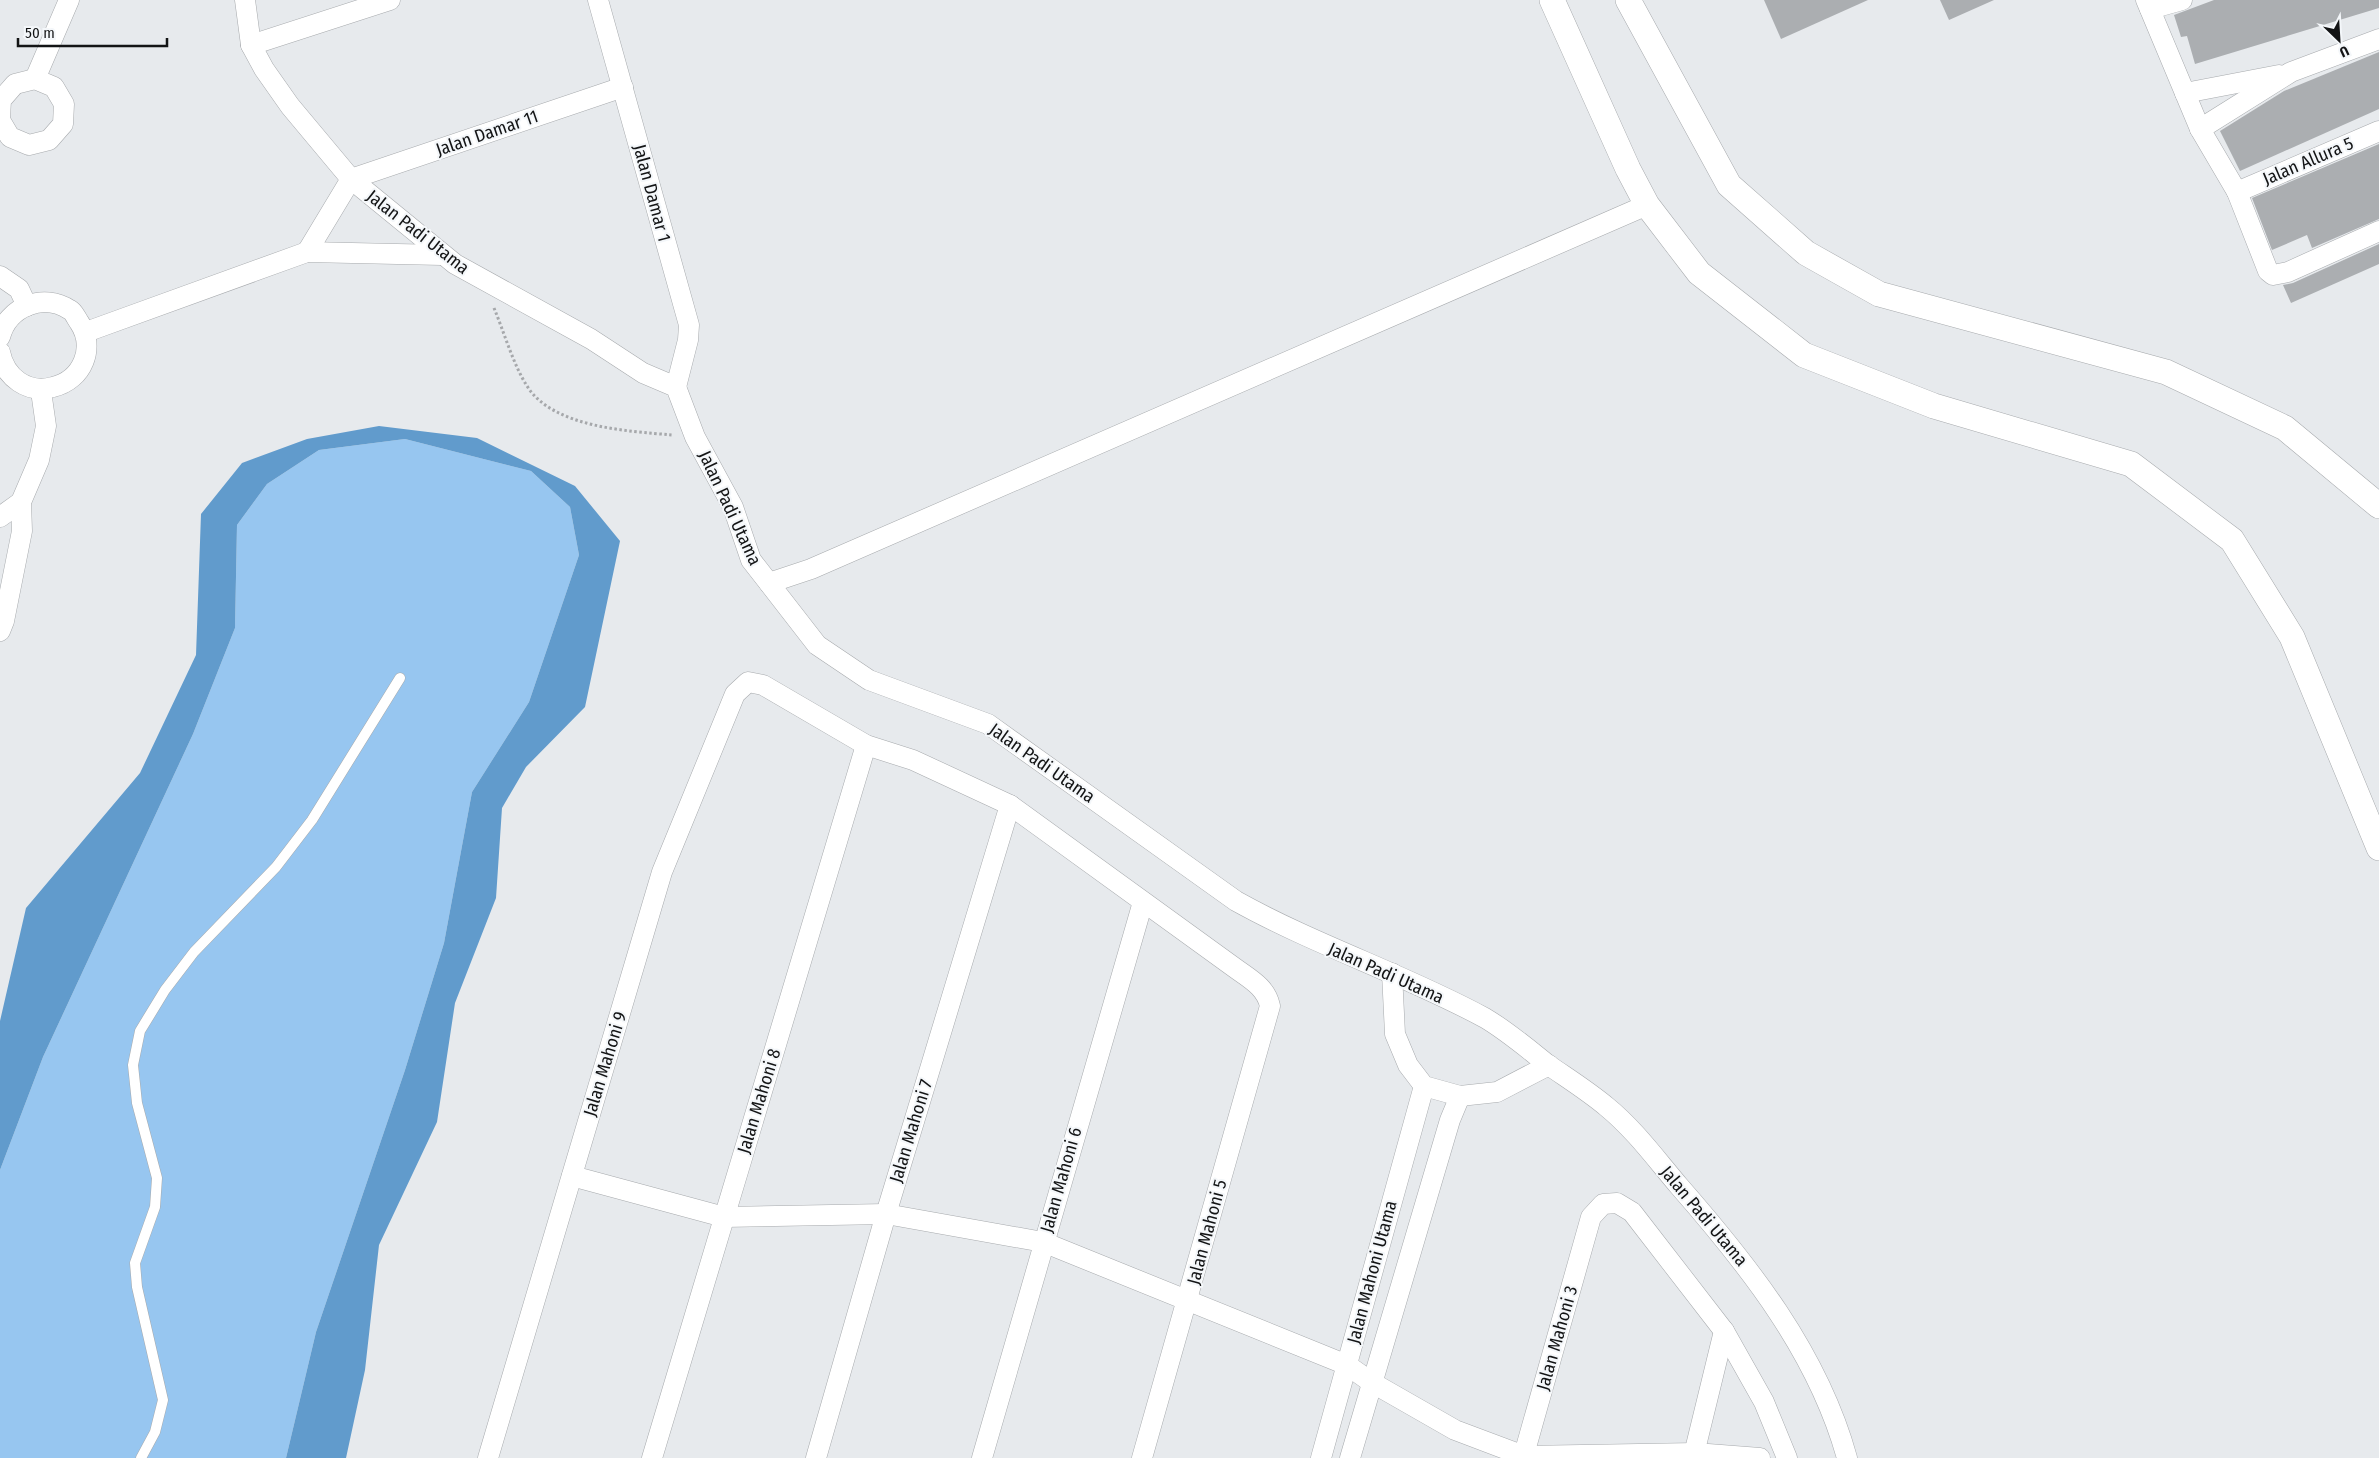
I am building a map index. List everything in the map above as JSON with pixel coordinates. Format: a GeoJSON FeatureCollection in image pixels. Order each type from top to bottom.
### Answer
{"type":"FeatureCollection","features":[{"type":"Feature","properties":{"kind":"street"},"geometry":{"type":"LineString","coordinates":[[35,79],[69,0]]}},
{"type":"Feature","properties":{"kind":"street","name":"Jalan Padi Utama"},"geometry":{"type":"LineString","coordinates":[[245,0],[251,45],[264,69],[290,106],[350,179],[442,255],[482,278],[498,290],[591,339],[643,373],[676,387],[696,437],[733,506],[751,560],[817,645],[869,680],[988,724],[1236,901],[1318,943],[1392,972],[1487,1020],[1607,1107],[1636,1136],[1717,1229],[1758,1280],[1792,1333],[1820,1388],[1846,1458]]}},
{"type":"Feature","properties":{"kind":"street"},"geometry":{"type":"LineString","coordinates":[[251,45],[390,0]]}},
{"type":"Feature","properties":{"kind":"street","name":"Jalan Damar 1"},"geometry":{"type":"LineString","coordinates":[[598,0],[689,325],[688,340],[676,387]]}},
{"type":"Feature","properties":{"kind":"street"},"geometry":{"type":"LineString","coordinates":[[1552,0],[1628,169],[1647,205],[1700,273],[1804,355],[1934,406],[2131,464],[2232,540],[2292,636],[2379,848]]}},
{"type":"Feature","properties":{"kind":"street"},"geometry":{"type":"LineString","coordinates":[[1628,0],[1729,185],[1806,253],[1879,294],[2166,372],[2285,428],[2379,506]]}},
{"type":"Feature","properties":{"kind":"street"},"geometry":{"type":"LineString","coordinates":[[2182,0],[2148,5],[2200,129],[2237,192],[2264,264],[2273,275],[2288,272],[2379,230]]}},
{"type":"Feature","properties":{"kind":"street"},"geometry":{"type":"LineString","coordinates":[[2186,93],[2291,72],[2379,39]]}},
{"type":"Feature","properties":{"kind":"street"},"geometry":{"type":"LineString","coordinates":[[2200,129],[2291,72]]}},
{"type":"Feature","properties":{"kind":"street"},"geometry":{"type":"LineString","coordinates":[[35,79],[54,86],[64,104],[63,124],[49,140],[29,145],[10,137],[0,119],[1,100],[15,84],[35,79]]}},
{"type":"Feature","properties":{"kind":"street","name":"Jalan Damar 11"},"geometry":{"type":"LineString","coordinates":[[350,179],[623,87]]}},
{"type":"Feature","properties":{"kind":"street","name":"Jalan Allura 5"},"geometry":{"type":"LineString","coordinates":[[2237,192],[2379,131]]}},
{"type":"Feature","properties":{"kind":"street"},"geometry":{"type":"LineString","coordinates":[[307,252],[350,179]]}},
{"type":"Feature","properties":{"kind":"street"},"geometry":{"type":"LineString","coordinates":[[769,583],[811,569],[1647,205]]}},
{"type":"Feature","properties":{"kind":"street"},"geometry":{"type":"LineString","coordinates":[[86,332],[307,252],[442,255]]}},
{"type":"Feature","properties":{"kind":"street"},"geometry":{"type":"LineString","coordinates":[[0,276],[20,289],[27,306]]}},
{"type":"Feature","properties":{"kind":"street"},"geometry":{"type":"LineString","coordinates":[[0,337],[2,327],[13,313],[27,306],[50,303],[71,310],[86,332],[86,360],[80,371],[61,385],[42,390],[26,386],[10,376],[0,352]]}},
{"type":"Feature","properties":{"kind":"street"},"geometry":{"type":"LineString","coordinates":[[0,631],[4,621],[22,531],[21,502],[39,460],[46,426],[42,390]]}},
{"type":"Feature","properties":{"kind":"street"},"geometry":{"type":"LineString","coordinates":[[0,517],[21,502]]}},
{"type":"Feature","properties":{"kind":"street","name":"Jalan Mahoni 9"},"geometry":{"type":"LineString","coordinates":[[488,1458],[662,872],[735,694],[748,682],[763,685],[866,745]]}},
{"type":"Feature","properties":{"kind":"street"},"geometry":{"type":"LineString","coordinates":[[866,745],[922,763],[1010,805],[1143,902]]}},
{"type":"Feature","properties":{"kind":"street","name":"Jalan Mahoni 8"},"geometry":{"type":"LineString","coordinates":[[652,1458],[866,745]]}},
{"type":"Feature","properties":{"kind":"street","name":"Jalan Mahoni 7"},"geometry":{"type":"LineString","coordinates":[[816,1458],[886,1214],[1010,805]]}},
{"type":"Feature","properties":{"kind":"street","name":"Jalan Mahoni 5"},"geometry":{"type":"LineString","coordinates":[[1142,1458],[1189,1299],[1270,1006],[1268,997],[1262,988],[1143,902]]}},
{"type":"Feature","properties":{"kind":"street","name":"Jalan Mahoni 6"},"geometry":{"type":"LineString","coordinates":[[982,1458],[1143,902]]}},
{"type":"Feature","properties":{"kind":"street"},"geometry":{"type":"LineString","coordinates":[[1392,972],[1395,1034],[1408,1064],[1424,1086],[1460,1096],[1497,1092],[1549,1065]]}},
{"type":"Feature","properties":{"kind":"street","name":"Jalan Mahoni Utama"},"geometry":{"type":"LineString","coordinates":[[1321,1458],[1424,1086]]}},
{"type":"Feature","properties":{"kind":"street","name":"Jalan Mahoni Utama"},"geometry":{"type":"LineString","coordinates":[[1350,1458],[1450,1120],[1460,1096]]}},
{"type":"Feature","properties":{"kind":"street"},"geometry":{"type":"LineString","coordinates":[[572,1176],[724,1216],[886,1214],[1043,1242],[1189,1299],[1347,1365],[1371,1382],[1455,1430],[1523,1457],[1694,1455],[1760,1458]]}},
{"type":"Feature","properties":{"kind":"street","name":"Jalan Mahoni 3"},"geometry":{"type":"LineString","coordinates":[[1523,1457],[1591,1217],[1603,1204],[1617,1202],[1632,1212],[1724,1331]]}},
{"type":"Feature","properties":{"kind":"street"},"geometry":{"type":"LineString","coordinates":[[1694,1455],[1724,1331]]}},
{"type":"Feature","properties":{"kind":"street"},"geometry":{"type":"LineString","coordinates":[[1724,1331],[1764,1402],[1787,1458]]}},
{"type":"Feature","properties":{"kind":"lane"},"geometry":{"type":"LineString","coordinates":[[141,1458],[156,1432],[163,1400],[137,1287],[135,1263],[155,1207],[157,1178],[137,1103],[133,1065],[140,1031],[165,990],[194,952],[276,867],[312,820],[400,678]]}},
{"type":"Feature","properties":{"kind":"path"},"geometry":{"type":"LineString","coordinates":[[482,278],[527,387],[546,405],[571,419],[617,430],[696,437]]}},
{"type":"Feature","properties":{"kind":"shaded area"},"geometry":{"type":"Polygon","coordinates":[[[379,426],[477,438],[575,486],[620,541],[585,707],[526,767],[502,808],[496,898],[455,1003],[437,1122],[379,1245],[365,1370],[346,1458],[286,1458],[316,1332],[405,1070],[444,943],[472,792],[529,702],[579,555],[570,507],[531,471],[405,439],[319,450],[267,484],[237,525],[235,628],[193,734],[43,1057],[0,1170],[0,1021],[26,908],[140,773],[196,655],[201,514],[242,463],[307,439],[379,426]]]}},
{"type":"Feature","properties":{"kind":"shaded area"},"geometry":{"type":"Polygon","coordinates":[[[405,439],[531,471],[570,507],[579,555],[529,702],[472,792],[444,943],[405,1070],[316,1332],[286,1458],[0,1458],[0,1170],[43,1057],[193,734],[235,628],[237,525],[267,484],[319,450],[405,439]]]}},
{"type":"Feature","properties":{"kind":"building"},"geometry":{"type":"Polygon","coordinates":[[[1764,0],[1868,0],[1781,39],[1764,0]]]}},
{"type":"Feature","properties":{"kind":"building"},"geometry":{"type":"Polygon","coordinates":[[[1940,0],[1994,0],[1949,20],[1940,0]]]}},
{"type":"Feature","properties":{"kind":"building"},"geometry":{"type":"Polygon","coordinates":[[[2214,0],[2379,0],[2379,8],[2195,64],[2187,36],[2181,37],[2174,15],[2214,0]]]}},
{"type":"Feature","properties":{"kind":"building"},"geometry":{"type":"Polygon","coordinates":[[[2379,52],[2379,109],[2240,171],[2220,131],[2284,91],[2379,52]]]}},
{"type":"Feature","properties":{"kind":"building"},"geometry":{"type":"Polygon","coordinates":[[[2379,144],[2379,219],[2312,248],[2307,235],[2272,250],[2252,198],[2379,144]]]}},
{"type":"Feature","properties":{"kind":"building"},"geometry":{"type":"Polygon","coordinates":[[[2379,244],[2379,264],[2291,303],[2283,285],[2293,283],[2379,244]]]}}]}
